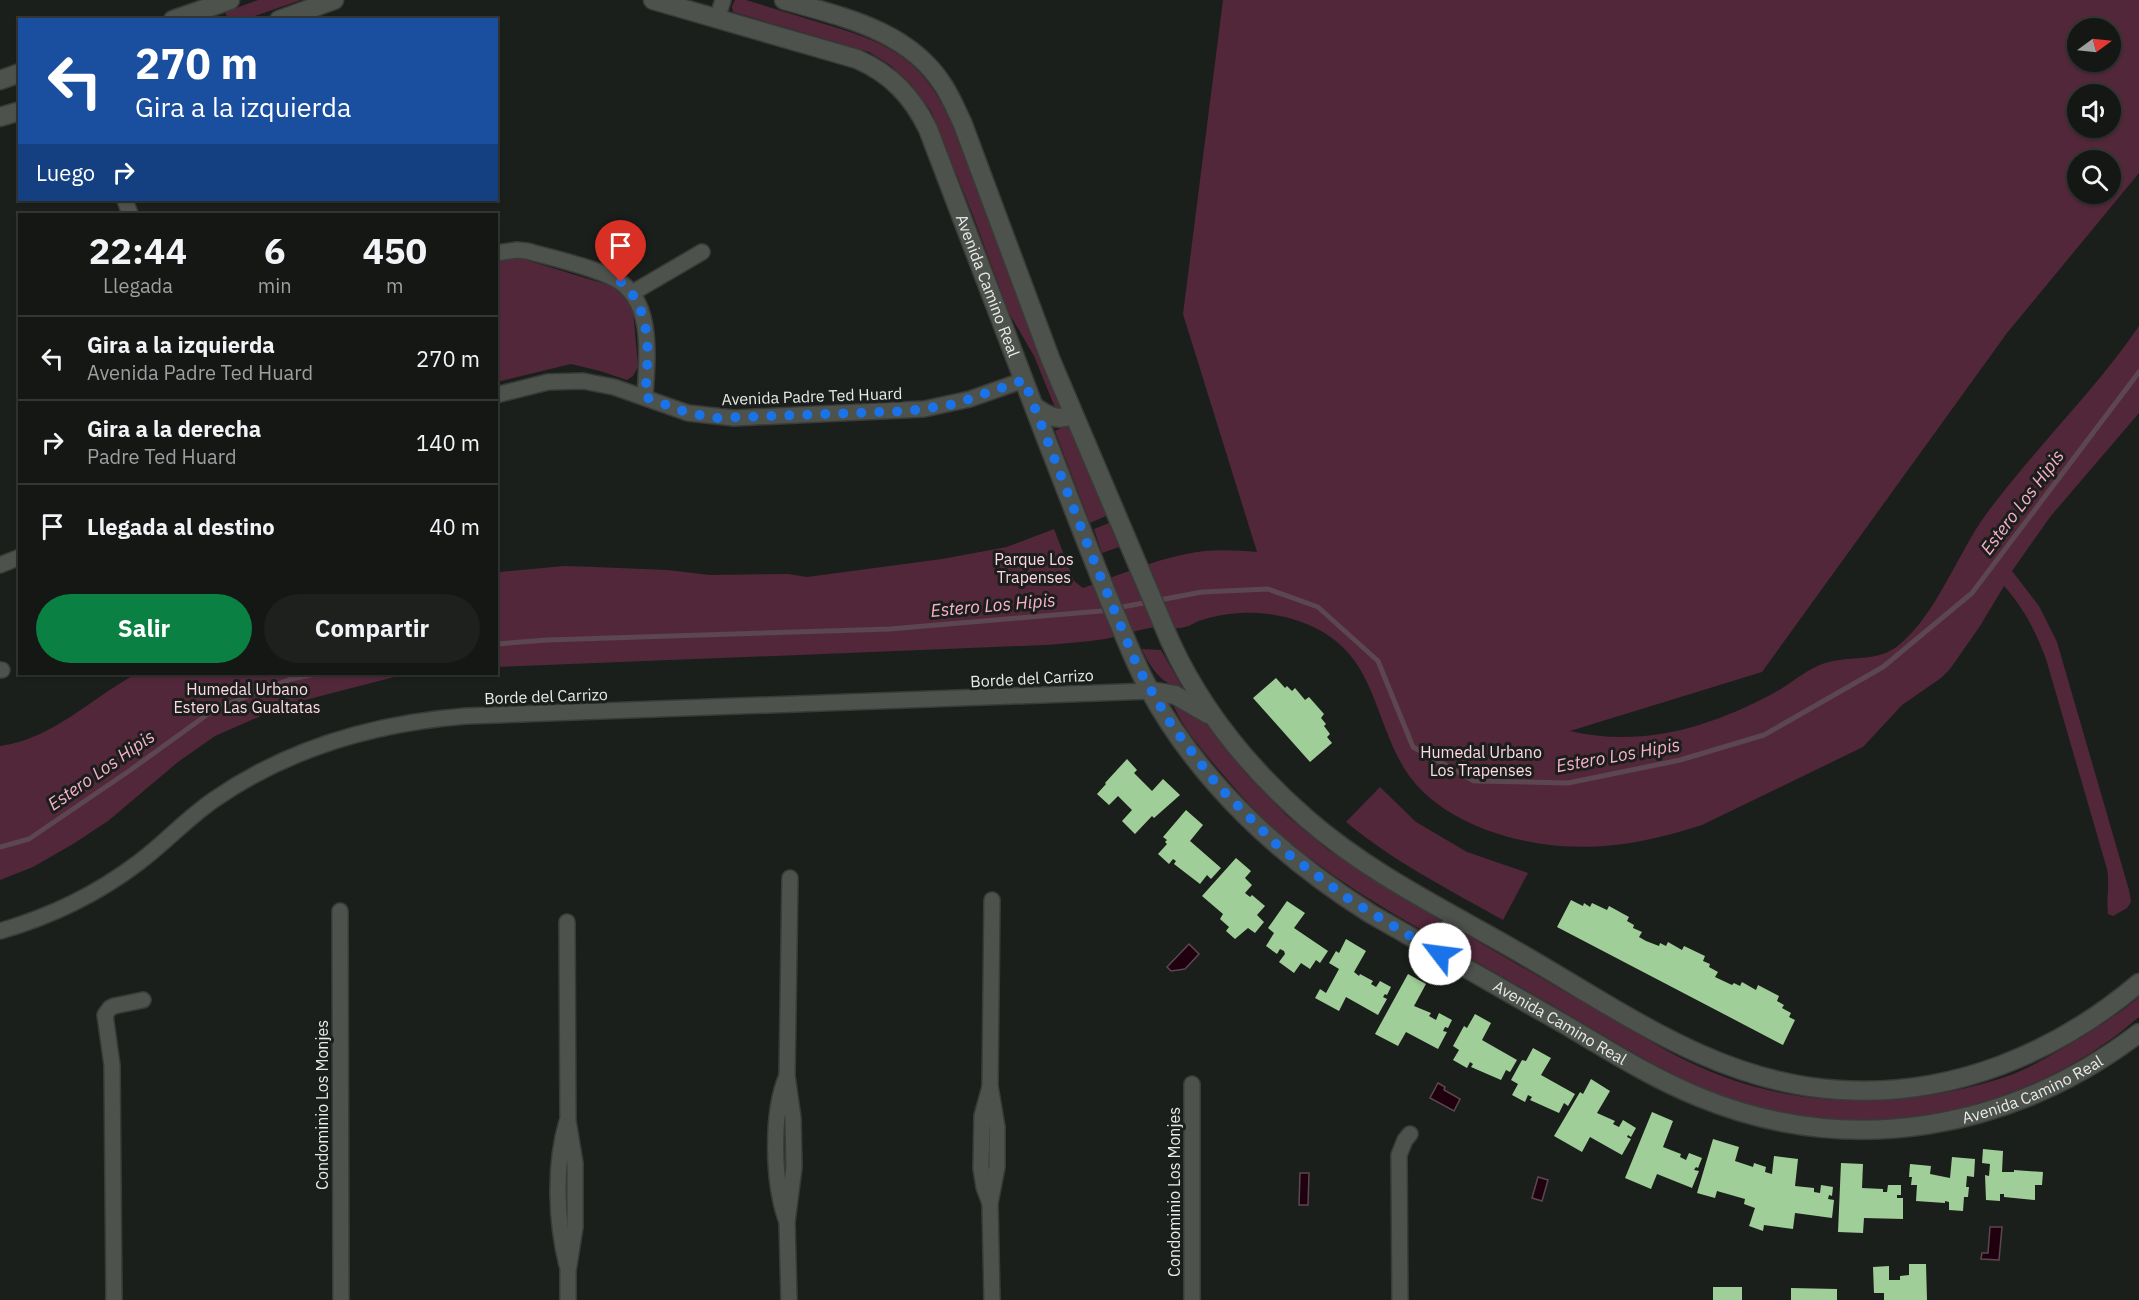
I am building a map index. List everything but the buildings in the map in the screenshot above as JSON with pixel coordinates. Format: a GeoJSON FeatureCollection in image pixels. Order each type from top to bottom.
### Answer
{"type":"FeatureCollection","features":[{"type":"Feature","properties":{"kind":"main road"},"geometry":{"type":"LineString","coordinates":[[179,18],[230,0]]}},
{"type":"Feature","properties":{"kind":"main road"},"geometry":{"type":"LineString","coordinates":[[284,18],[334,0]]}},
{"type":"Feature","properties":{"kind":"main road","name":"Avenida Camino Real"},"geometry":{"type":"LineString","coordinates":[[653,0],[695,6],[717,20],[857,59],[883,72],[904,91],[917,108],[928,129],[1092,556],[1150,691],[1172,726],[1204,769],[1240,810],[1266,836],[1342,896],[1644,1071],[1699,1097],[1773,1121],[1816,1128],[1877,1130],[1950,1121],[1985,1113],[2019,1101],[2072,1077],[2139,1033]]}},
{"type":"Feature","properties":{"kind":"main road","name":"Avenida Camino Real"},"geometry":{"type":"LineString","coordinates":[[784,0],[878,29],[893,37],[920,58],[943,84],[962,122],[1073,414],[1170,641],[1201,698],[1261,773],[1307,819],[1348,851],[1382,874],[1663,1036],[1700,1055],[1746,1074],[1794,1085],[1860,1091],[1902,1089],[1942,1083],[1981,1073],[2017,1060],[2064,1036],[2139,983]]}},
{"type":"Feature","properties":{"kind":"main road"},"geometry":{"type":"LineString","coordinates":[[0,80],[18,74]]}},
{"type":"Feature","properties":{"kind":"main road"},"geometry":{"type":"LineString","coordinates":[[0,117],[18,112]]}},
{"type":"Feature","properties":{"kind":"main road"},"geometry":{"type":"LineString","coordinates":[[1035,407],[1055,418],[1065,418],[1073,414]]}},
{"type":"Feature","properties":{"kind":"main road"},"geometry":{"type":"LineString","coordinates":[[1150,691],[1175,695],[1217,720]]}},
{"type":"Feature","properties":{"kind":"main road"},"geometry":{"type":"LineString","coordinates":[[1440,954],[1445,931],[1461,920]]}},
{"type":"Feature","properties":{"kind":"street"},"geometry":{"type":"LineString","coordinates":[[717,20],[723,0]]}},
{"type":"Feature","properties":{"kind":"street"},"geometry":{"type":"LineString","coordinates":[[498,253],[517,250],[536,254],[614,278],[632,293],[639,303],[644,322],[645,397]]}},
{"type":"Feature","properties":{"kind":"street"},"geometry":{"type":"LineString","coordinates":[[632,293],[702,252]]}},
{"type":"Feature","properties":{"kind":"street","name":"Avenida Padre Ted Huard"},"geometry":{"type":"LineString","coordinates":[[498,394],[548,382],[583,381],[614,387],[688,413],[717,418],[909,411],[955,404],[1024,380]]}},
{"type":"Feature","properties":{"kind":"street"},"geometry":{"type":"LineString","coordinates":[[0,566],[18,558]]}},
{"type":"Feature","properties":{"kind":"street","name":"Borde del Carrizo"},"geometry":{"type":"LineString","coordinates":[[0,931],[50,914],[110,882],[155,850],[190,817],[273,765],[334,741],[401,724],[466,716],[1150,691]]}},
{"type":"Feature","properties":{"kind":"street"},"geometry":{"type":"LineString","coordinates":[[789,1300],[788,1222],[794,1157],[793,1119],[787,1076],[790,878]]}},
{"type":"Feature","properties":{"kind":"street"},"geometry":{"type":"LineString","coordinates":[[992,900],[990,1086],[982,1116],[981,1168],[984,1187],[990,1203],[992,1300]]}},
{"type":"Feature","properties":{"kind":"street","name":"Condominio Los Monjes"},"geometry":{"type":"LineString","coordinates":[[340,911],[341,1300]]}},
{"type":"Feature","properties":{"kind":"street"},"geometry":{"type":"LineString","coordinates":[[567,922],[568,1121],[560,1152],[560,1221],[568,1271],[568,1300]]}},
{"type":"Feature","properties":{"kind":"street"},"geometry":{"type":"LineString","coordinates":[[114,1300],[112,1065],[105,1015],[114,1006],[142,1000]]}},
{"type":"Feature","properties":{"kind":"street","name":"Condominio Los Monjes"},"geometry":{"type":"LineString","coordinates":[[1192,1084],[1192,1300]]}},
{"type":"Feature","properties":{"kind":"street"},"geometry":{"type":"LineString","coordinates":[[1400,1300],[1400,1155],[1405,1140],[1410,1134]]}},
{"type":"Feature","properties":{"kind":"green space"},"geometry":{"type":"Polygon","coordinates":[[[258,0],[301,0],[249,18],[228,18],[225,12],[258,0]]]}},
{"type":"Feature","properties":{"kind":"green space"},"geometry":{"type":"Polygon","coordinates":[[[735,0],[746,0],[865,37],[900,55],[928,82],[951,122],[1062,408],[1060,410],[1056,410],[1034,356],[1009,313],[931,111],[911,84],[890,65],[869,52],[733,12],[732,6],[735,0]]]}},
{"type":"Feature","properties":{"kind":"green space"},"geometry":{"type":"Polygon","coordinates":[[[1223,0],[2139,0],[2139,173],[2121,195],[2121,150],[2067,150],[2067,204],[2113,204],[2007,333],[1762,672],[1570,731],[1597,736],[1623,737],[1675,731],[1726,716],[1750,705],[1819,665],[1891,651],[1913,632],[1925,617],[1976,529],[2005,489],[2103,374],[2139,326],[2139,413],[2050,517],[2012,571],[2039,606],[2057,642],[2129,890],[2131,902],[2127,908],[2113,916],[2108,914],[2107,869],[2046,659],[2029,621],[2004,586],[1950,669],[1902,705],[1863,747],[1702,825],[1636,842],[1585,847],[1523,840],[1492,832],[1463,820],[1437,804],[1415,783],[1399,759],[1366,680],[1343,647],[1326,634],[1304,623],[1279,616],[1253,613],[1227,614],[1181,628],[1149,628],[1105,639],[1046,645],[498,667],[498,572],[500,572],[564,566],[667,570],[710,575],[788,574],[807,577],[942,559],[1007,547],[1054,529],[1074,581],[1083,588],[1173,557],[1222,550],[1257,552],[1183,314],[1223,0]]]}},
{"type":"Feature","properties":{"kind":"green space"},"geometry":{"type":"Polygon","coordinates":[[[516,257],[612,286],[633,310],[638,367],[633,376],[627,380],[571,364],[498,382],[498,262],[516,257]]]}},
{"type":"Feature","properties":{"kind":"green space"},"geometry":{"type":"Polygon","coordinates":[[[1067,425],[1071,427],[1106,516],[1090,523],[1055,431],[1067,425]]]}},
{"type":"Feature","properties":{"kind":"green space"},"geometry":{"type":"Polygon","coordinates":[[[1109,523],[1119,547],[1102,553],[1094,529],[1109,523]]]}},
{"type":"Feature","properties":{"kind":"green space"},"geometry":{"type":"Polygon","coordinates":[[[1142,649],[1161,650],[1182,687],[1180,689],[1161,678],[1148,662],[1142,649]]]}},
{"type":"Feature","properties":{"kind":"green space","name":"Humedal Urbano Estero Las Gualtatas"},"geometry":{"type":"Polygon","coordinates":[[[134,675],[402,675],[286,705],[215,736],[178,762],[108,821],[33,867],[0,880],[0,746],[37,735],[71,716],[134,675]]]}},
{"type":"Feature","properties":{"kind":"green space"},"geometry":{"type":"Polygon","coordinates":[[[1175,705],[1198,716],[1212,730],[1247,775],[1287,816],[1328,850],[1442,921],[1432,927],[1432,936],[1339,879],[1276,831],[1202,750],[1182,722],[1175,705]]]}},
{"type":"Feature","properties":{"kind":"green space"},"geometry":{"type":"Polygon","coordinates":[[[1380,787],[1416,822],[1467,852],[1528,873],[1503,920],[1403,863],[1346,822],[1380,787]]]}},
{"type":"Feature","properties":{"kind":"green space"},"geometry":{"type":"Polygon","coordinates":[[[1462,932],[1687,1061],[1725,1077],[1764,1089],[1803,1097],[1883,1100],[1963,1089],[2002,1078],[2035,1064],[2087,1034],[2139,997],[2139,1017],[2111,1039],[2063,1069],[2017,1090],[1968,1106],[1918,1116],[1867,1120],[1816,1118],[1765,1109],[1716,1094],[1668,1072],[1453,949],[1451,942],[1454,933],[1462,932]]]}},
{"type":"Feature","properties":{"kind":"shaded area"},"geometry":{"type":"Polygon","coordinates":[[[1189,944],[1199,954],[1185,969],[1171,971],[1167,967],[1189,944]]]}},
{"type":"Feature","properties":{"kind":"shaded area"},"geometry":{"type":"Polygon","coordinates":[[[1438,1083],[1445,1087],[1444,1090],[1460,1099],[1454,1111],[1430,1098],[1438,1083]]]}},
{"type":"Feature","properties":{"kind":"shaded area"},"geometry":{"type":"Polygon","coordinates":[[[1300,1173],[1309,1173],[1308,1205],[1299,1205],[1300,1173]]]}},
{"type":"Feature","properties":{"kind":"shaded area"},"geometry":{"type":"Polygon","coordinates":[[[1538,1177],[1548,1180],[1542,1201],[1532,1198],[1538,1177]]]}},
{"type":"Feature","properties":{"kind":"shaded area"},"geometry":{"type":"Polygon","coordinates":[[[1990,1227],[2002,1227],[1999,1260],[1981,1259],[1982,1253],[1988,1253],[1990,1227]]]}},
{"type":"Feature","properties":{"kind":"waterway","name":"Estero Los Hipis"},"geometry":{"type":"LineString","coordinates":[[498,644],[547,640],[890,629],[1101,611],[1202,592],[1268,589],[1318,607],[1378,661],[1413,747],[1474,781],[1568,783],[1680,760],[1764,735],[1883,667],[1972,593],[2139,372]]}},
{"type":"Feature","properties":{"kind":"waterway","name":"Estero Los Hipis"},"geometry":{"type":"LineString","coordinates":[[0,847],[29,839],[215,709],[291,679],[311,675]]}},
{"type":"Feature","properties":{"kind":"route"},"geometry":{"type":"LineString","coordinates":[[621,282],[639,303],[642,312],[646,340],[645,397],[688,413],[717,418],[734,418],[909,411],[955,404],[1024,380],[1138,668],[1172,726],[1218,786],[1280,848],[1328,886],[1440,954]]}},
{"type":"Feature","properties":{"kind":"park label","name":"Parque Los Trapenses"},"geometry":{"type":"Point","coordinates":[1034,568]}},
{"type":"Feature","properties":{"kind":"park label","name":"Humedal Urbano Los Trapenses"},"geometry":{"type":"Point","coordinates":[1481,761]}}]}
